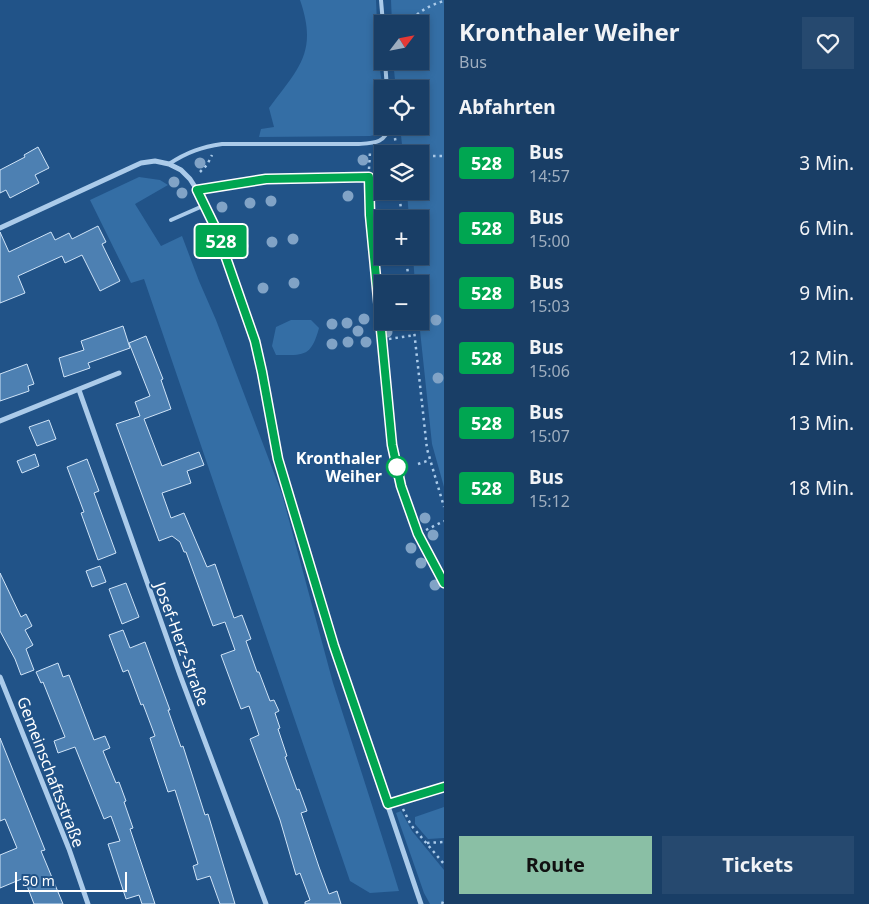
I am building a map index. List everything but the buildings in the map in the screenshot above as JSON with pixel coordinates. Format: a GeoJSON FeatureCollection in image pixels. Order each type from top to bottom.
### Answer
{"type":"FeatureCollection","features":[{"type":"Feature","properties":{"kind":"street"},"geometry":{"type":"LineString","coordinates":[[0,228],[141,162],[155,161],[169,164],[181,170],[197,190],[216,229],[231,267],[255,341],[278,459],[334,646],[421,904]]}},
{"type":"Feature","properties":{"kind":"street"},"geometry":{"type":"LineString","coordinates":[[0,421],[119,373]]}},
{"type":"Feature","properties":{"kind":"street","name":"Josef-Herz-Straße"},"geometry":{"type":"LineString","coordinates":[[79,390],[180,675],[266,904]]}},
{"type":"Feature","properties":{"kind":"street","name":"Gemeinschaftsstraße"},"geometry":{"type":"LineString","coordinates":[[0,677],[69,849],[88,904]]}},
{"type":"Feature","properties":{"kind":"lane"},"geometry":{"type":"LineString","coordinates":[[381,0],[382,15]]}},
{"type":"Feature","properties":{"kind":"lane"},"geometry":{"type":"LineString","coordinates":[[169,164],[184,154],[200,148],[222,144],[369,143],[381,142],[387,135]]}},
{"type":"Feature","properties":{"kind":"lane"},"geometry":{"type":"LineString","coordinates":[[197,190],[266,179],[369,177],[370,215],[392,445],[401,486],[418,534],[444,583]]}},
{"type":"Feature","properties":{"kind":"lane"},"geometry":{"type":"LineString","coordinates":[[171,220],[205,205]]}},
{"type":"Feature","properties":{"kind":"lane"},"geometry":{"type":"LineString","coordinates":[[388,804],[444,787]]}},
{"type":"Feature","properties":{"kind":"path"},"geometry":{"type":"LineString","coordinates":[[416,15],[431,5],[444,1]]}},
{"type":"Feature","properties":{"kind":"path"},"geometry":{"type":"LineString","coordinates":[[369,143],[369,177]]}},
{"type":"Feature","properties":{"kind":"path"},"geometry":{"type":"LineString","coordinates":[[429,156],[444,156]]}},
{"type":"Feature","properties":{"kind":"path"},"geometry":{"type":"LineString","coordinates":[[415,330],[427,449],[444,507]]}},
{"type":"Feature","properties":{"kind":"path"},"geometry":{"type":"LineString","coordinates":[[383,340],[415,335]]}},
{"type":"Feature","properties":{"kind":"path"},"geometry":{"type":"LineString","coordinates":[[418,464],[430,460]]}},
{"type":"Feature","properties":{"kind":"path"},"geometry":{"type":"LineString","coordinates":[[439,495],[444,494]]}},
{"type":"Feature","properties":{"kind":"path"},"geometry":{"type":"LineString","coordinates":[[418,534],[444,521]]}},
{"type":"Feature","properties":{"kind":"path"},"geometry":{"type":"LineString","coordinates":[[391,812],[402,808],[412,825],[444,864]]}},
{"type":"Feature","properties":{"kind":"path"},"geometry":{"type":"LineString","coordinates":[[427,843],[444,842]]}},
{"type":"Feature","properties":{"kind":"path"},"geometry":{"type":"LineString","coordinates":[[442,904],[444,899]]}},
{"type":"Feature","properties":{"kind":"shaded area"},"geometry":{"type":"Polygon","coordinates":[[[300,0],[376,0],[377,15],[374,15],[374,70],[380,70],[381,80],[374,80],[374,135],[259,137],[261,129],[274,127],[269,108],[297,70],[302,58],[306,46],[307,33],[300,0]]]}},
{"type":"Feature","properties":{"kind":"shaded area"},"geometry":{"type":"Polygon","coordinates":[[[391,0],[444,0],[444,487],[432,444],[420,330],[429,330],[429,275],[414,275],[414,265],[429,265],[429,210],[408,210],[408,200],[429,200],[429,145],[402,145],[401,135],[429,135],[429,80],[395,80],[394,70],[429,70],[429,15],[392,15],[391,0]]]}},
{"type":"Feature","properties":{"kind":"shaded area"},"geometry":{"type":"Polygon","coordinates":[[[139,177],[160,180],[168,185],[135,204],[161,246],[182,236],[282,494],[333,683],[399,891],[370,893],[350,881],[144,279],[131,283],[90,200],[139,177]]]}},
{"type":"Feature","properties":{"kind":"shaded area"},"geometry":{"type":"Polygon","coordinates":[[[291,320],[311,320],[319,328],[313,345],[305,353],[276,355],[272,346],[276,327],[291,320]]]}},
{"type":"Feature","properties":{"kind":"shaded area"},"geometry":{"type":"Polygon","coordinates":[[[444,807],[444,838],[428,839],[415,824],[415,817],[444,807]]]}},
{"type":"Feature","properties":{"kind":"shaded area"},"geometry":{"type":"Polygon","coordinates":[[[401,811],[412,831],[444,870],[444,904],[430,904],[424,893],[396,813],[401,811]]]}},
{"type":"Feature","properties":{"kind":"bus line","name":"528"},"geometry":{"type":"LineString","coordinates":[[444,583],[418,534],[401,486],[392,445],[370,215],[369,177],[266,179],[197,190],[216,229],[231,267],[255,341],[278,459],[334,646],[388,804],[444,787]]}},
{"type":"Feature","properties":{"kind":"place","name":"Kronthaler Weiher"},"geometry":{"type":"Point","coordinates":[397,467]}}]}
